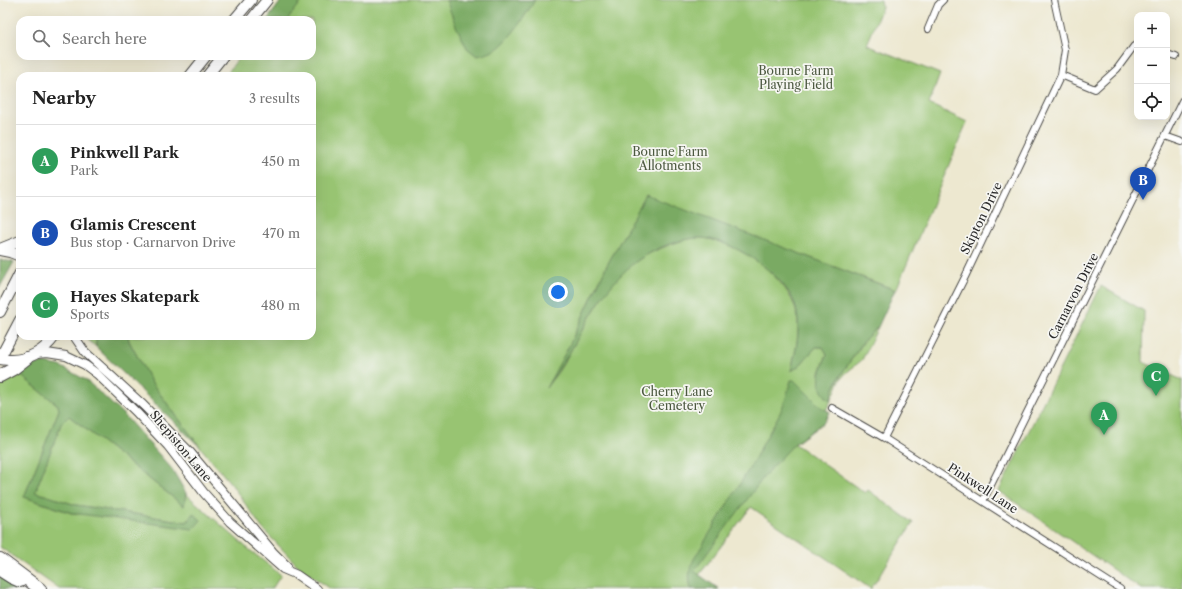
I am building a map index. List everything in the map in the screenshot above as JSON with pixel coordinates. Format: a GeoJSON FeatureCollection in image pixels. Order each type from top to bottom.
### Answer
{"type":"FeatureCollection","features":[{"type":"Feature","properties":{"kind":"highway"},"geometry":{"type":"LineString","coordinates":[[0,376],[31,356]]}},
{"type":"Feature","properties":{"kind":"highway"},"geometry":{"type":"LineString","coordinates":[[0,559],[40,589]]}},
{"type":"Feature","properties":{"kind":"highway"},"geometry":{"type":"LineString","coordinates":[[0,570],[11,577],[40,589]]}},
{"type":"Feature","properties":{"kind":"main road"},"geometry":{"type":"LineString","coordinates":[[237,16],[251,0]]}},
{"type":"Feature","properties":{"kind":"main road"},"geometry":{"type":"LineString","coordinates":[[254,16],[267,0]]}},
{"type":"Feature","properties":{"kind":"main road"},"geometry":{"type":"LineString","coordinates":[[193,72],[203,60]]}},
{"type":"Feature","properties":{"kind":"main road"},"geometry":{"type":"LineString","coordinates":[[211,72],[220,60]]}},
{"type":"Feature","properties":{"kind":"main road"},"geometry":{"type":"LineString","coordinates":[[0,250],[16,244]]}},
{"type":"Feature","properties":{"kind":"main road"},"geometry":{"type":"LineString","coordinates":[[0,250],[16,254]]}},
{"type":"Feature","properties":{"kind":"main road"},"geometry":{"type":"LineString","coordinates":[[0,312],[16,281]]}},
{"type":"Feature","properties":{"kind":"main road"},"geometry":{"type":"LineString","coordinates":[[16,328],[0,359],[17,361],[31,356],[52,340]]}},
{"type":"Feature","properties":{"kind":"street"},"geometry":{"type":"LineString","coordinates":[[928,29],[938,5],[943,0]]}},
{"type":"Feature","properties":{"kind":"street","name":"Skipton Drive"},"geometry":{"type":"LineString","coordinates":[[884,438],[965,277],[1062,75],[1065,50],[1054,0]]}},
{"type":"Feature","properties":{"kind":"street"},"geometry":{"type":"LineString","coordinates":[[1062,75],[1095,89],[1117,69],[1134,46]]}},
{"type":"Feature","properties":{"kind":"street"},"geometry":{"type":"LineString","coordinates":[[1170,55],[1176,57]]}},
{"type":"Feature","properties":{"kind":"street","name":"Carnarvon Drive"},"geometry":{"type":"LineString","coordinates":[[983,501],[1182,101]]}},
{"type":"Feature","properties":{"kind":"street"},"geometry":{"type":"LineString","coordinates":[[1165,136],[1182,142]]}},
{"type":"Feature","properties":{"kind":"street","name":"Shepiston Lane"},"geometry":{"type":"LineString","coordinates":[[76,340],[85,352],[143,405],[190,452],[273,552],[297,575],[317,589]]}},
{"type":"Feature","properties":{"kind":"street","name":"Shepiston Lane"},"geometry":{"type":"LineString","coordinates":[[31,356],[47,353],[66,356],[86,365],[97,374],[168,446],[204,493],[230,522],[283,569],[297,575]]}},
{"type":"Feature","properties":{"kind":"street","name":"Pinkwell Lane"},"geometry":{"type":"LineString","coordinates":[[832,408],[884,438],[1120,589]]}},
{"type":"Feature","properties":{"kind":"green space"},"geometry":{"type":"Polygon","coordinates":[[[282,0],[881,0],[882,7],[867,45],[940,74],[929,104],[967,122],[896,290],[646,196],[606,267],[568,348],[550,382],[564,363],[599,302],[619,275],[640,259],[657,250],[676,242],[697,238],[715,240],[744,253],[767,269],[779,281],[794,304],[797,316],[797,340],[791,371],[798,367],[816,347],[823,347],[827,354],[819,375],[830,401],[834,388],[844,370],[866,338],[878,327],[862,360],[840,380],[826,410],[830,412],[824,422],[795,444],[865,493],[868,490],[913,523],[871,589],[751,507],[699,575],[719,589],[331,589],[300,568],[262,528],[232,485],[200,447],[151,382],[129,340],[316,340],[316,72],[228,72],[237,60],[316,60],[316,16],[270,16],[282,0]]]}},
{"type":"Feature","properties":{"kind":"green space"},"geometry":{"type":"Polygon","coordinates":[[[282,0],[303,0],[290,16],[270,16],[282,0]]]}},
{"type":"Feature","properties":{"kind":"green space"},"geometry":{"type":"Polygon","coordinates":[[[446,0],[535,0],[506,41],[495,50],[477,56],[467,48],[456,26],[446,0]]]}},
{"type":"Feature","properties":{"kind":"green space"},"geometry":{"type":"Polygon","coordinates":[[[646,195],[895,290],[878,327],[866,338],[838,379],[830,401],[821,390],[820,384],[820,373],[827,354],[823,347],[816,347],[798,367],[791,371],[798,338],[798,322],[795,305],[789,293],[768,270],[739,250],[724,243],[710,239],[697,238],[677,242],[657,249],[633,264],[621,275],[592,313],[568,355],[546,388],[568,348],[606,267],[646,195]]]}},
{"type":"Feature","properties":{"kind":"green space"},"geometry":{"type":"Polygon","coordinates":[[[0,260],[14,262],[0,287],[0,260]]]}},
{"type":"Feature","properties":{"kind":"green space"},"geometry":{"type":"Polygon","coordinates":[[[1101,286],[1144,311],[1143,362],[1182,380],[1182,589],[1141,589],[999,491],[1101,286]]]}},
{"type":"Feature","properties":{"kind":"green space"},"geometry":{"type":"Polygon","coordinates":[[[88,340],[96,340],[96,347],[88,340]]]}},
{"type":"Feature","properties":{"kind":"green space"},"geometry":{"type":"Polygon","coordinates":[[[96,340],[129,340],[151,382],[200,447],[96,347],[96,340]]]}},
{"type":"Feature","properties":{"kind":"green space"},"geometry":{"type":"Polygon","coordinates":[[[44,363],[60,366],[86,380],[125,416],[172,469],[186,493],[184,506],[69,416],[61,424],[35,492],[76,505],[187,522],[193,513],[201,520],[193,529],[72,513],[24,497],[59,410],[58,405],[14,370],[24,366],[44,363]]]}},
{"type":"Feature","properties":{"kind":"green space"},"geometry":{"type":"Polygon","coordinates":[[[14,370],[58,405],[59,410],[24,497],[71,513],[187,522],[76,505],[35,492],[61,424],[69,416],[184,506],[186,494],[246,547],[281,575],[272,589],[59,589],[0,547],[0,382],[14,370]]]}},
{"type":"Feature","properties":{"kind":"green space"},"geometry":{"type":"Polygon","coordinates":[[[791,380],[794,380],[822,408],[830,412],[824,422],[794,444],[766,474],[694,571],[719,589],[691,589],[690,574],[694,559],[749,469],[780,413],[791,380]]]}},
{"type":"Feature","properties":{"kind":"green space"},"geometry":{"type":"Polygon","coordinates":[[[0,575],[21,589],[0,589],[0,575]]]}},
{"type":"Feature","properties":{"kind":"place","name":"Glamis Crescent"},"geometry":{"type":"Point","coordinates":[1143,200]}},
{"type":"Feature","properties":{"kind":"place","name":"Hayes Skatepark"},"geometry":{"type":"Point","coordinates":[1156,396]}},
{"type":"Feature","properties":{"kind":"place","name":"Pinkwell Park"},"geometry":{"type":"Point","coordinates":[1104,435]}},
{"type":"Feature","properties":{"kind":"park label","name":"Bourne Farm Playing Field"},"geometry":{"type":"Point","coordinates":[796,77]}},
{"type":"Feature","properties":{"kind":"park label","name":"Bourne Farm Allotments"},"geometry":{"type":"Point","coordinates":[670,158]}},
{"type":"Feature","properties":{"kind":"park label","name":"Cherry Lane Cemetery"},"geometry":{"type":"Point","coordinates":[677,398]}}]}
